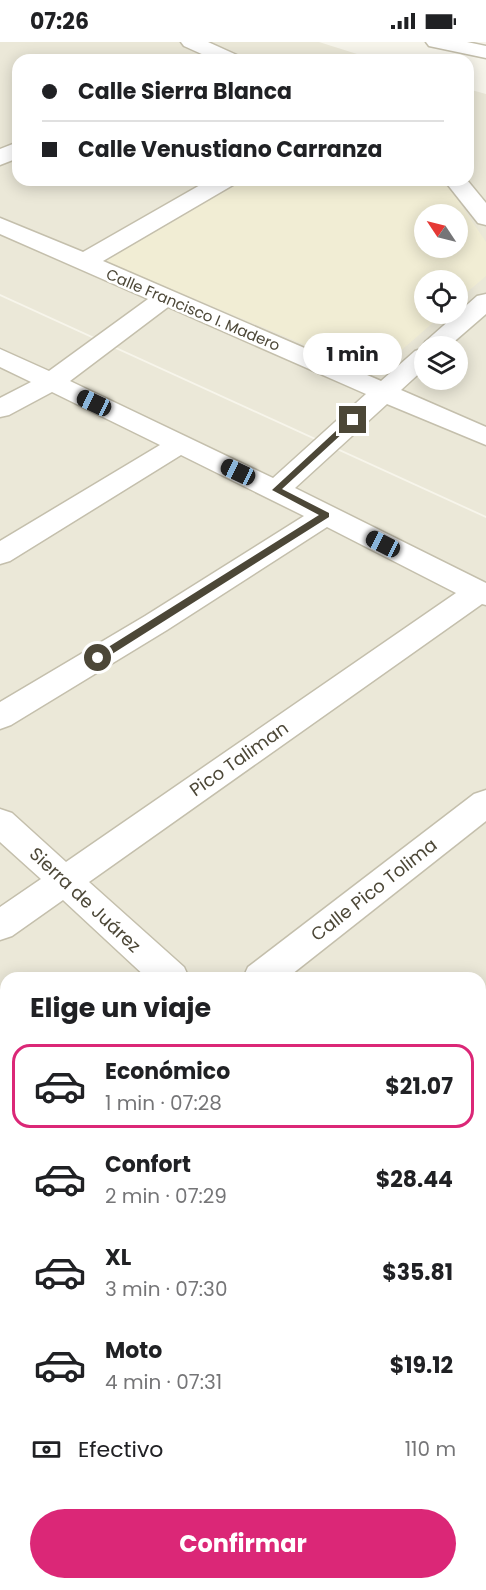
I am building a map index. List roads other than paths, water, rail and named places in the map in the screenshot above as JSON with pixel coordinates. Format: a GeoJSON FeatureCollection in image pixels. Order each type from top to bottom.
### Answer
{"type":"FeatureCollection","features":[{"type":"Feature","properties":{"kind":"street"},"geometry":{"type":"LineString","coordinates":[[442,44],[486,52]]}},
{"type":"Feature","properties":{"kind":"street"},"geometry":{"type":"LineString","coordinates":[[199,46],[218,54]]}},
{"type":"Feature","properties":{"kind":"street"},"geometry":{"type":"LineString","coordinates":[[84,262],[215,186]]}},
{"type":"Feature","properties":{"kind":"street"},"geometry":{"type":"LineString","coordinates":[[460,186],[486,218]]}},
{"type":"Feature","properties":{"kind":"street","name":"Calle Francisco I. Madero"},"geometry":{"type":"LineString","coordinates":[[0,225],[486,437]]}},
{"type":"Feature","properties":{"kind":"street"},"geometry":{"type":"LineString","coordinates":[[0,409],[51,382],[165,298]]}},
{"type":"Feature","properties":{"kind":"street"},"geometry":{"type":"LineString","coordinates":[[446,336],[486,301]]}},
{"type":"Feature","properties":{"kind":"street"},"geometry":{"type":"LineString","coordinates":[[0,357],[276,490],[482,593]]}},
{"type":"Feature","properties":{"kind":"street"},"geometry":{"type":"LineString","coordinates":[[276,490],[414,365]]}},
{"type":"Feature","properties":{"kind":"street"},"geometry":{"type":"LineString","coordinates":[[0,554],[180,444]]}},
{"type":"Feature","properties":{"kind":"street"},"geometry":{"type":"LineString","coordinates":[[0,717],[156,623],[326,515]]}},
{"type":"Feature","properties":{"kind":"street","name":"Pico Taliman"},"geometry":{"type":"LineString","coordinates":[[0,926],[482,593]]}},
{"type":"Feature","properties":{"kind":"street","name":"Calle Pico Tolima"},"geometry":{"type":"LineString","coordinates":[[269,972],[486,803]]}},
{"type":"Feature","properties":{"kind":"street","name":"Sierra de Juárez"},"geometry":{"type":"LineString","coordinates":[[0,822],[165,972]]}}]}
